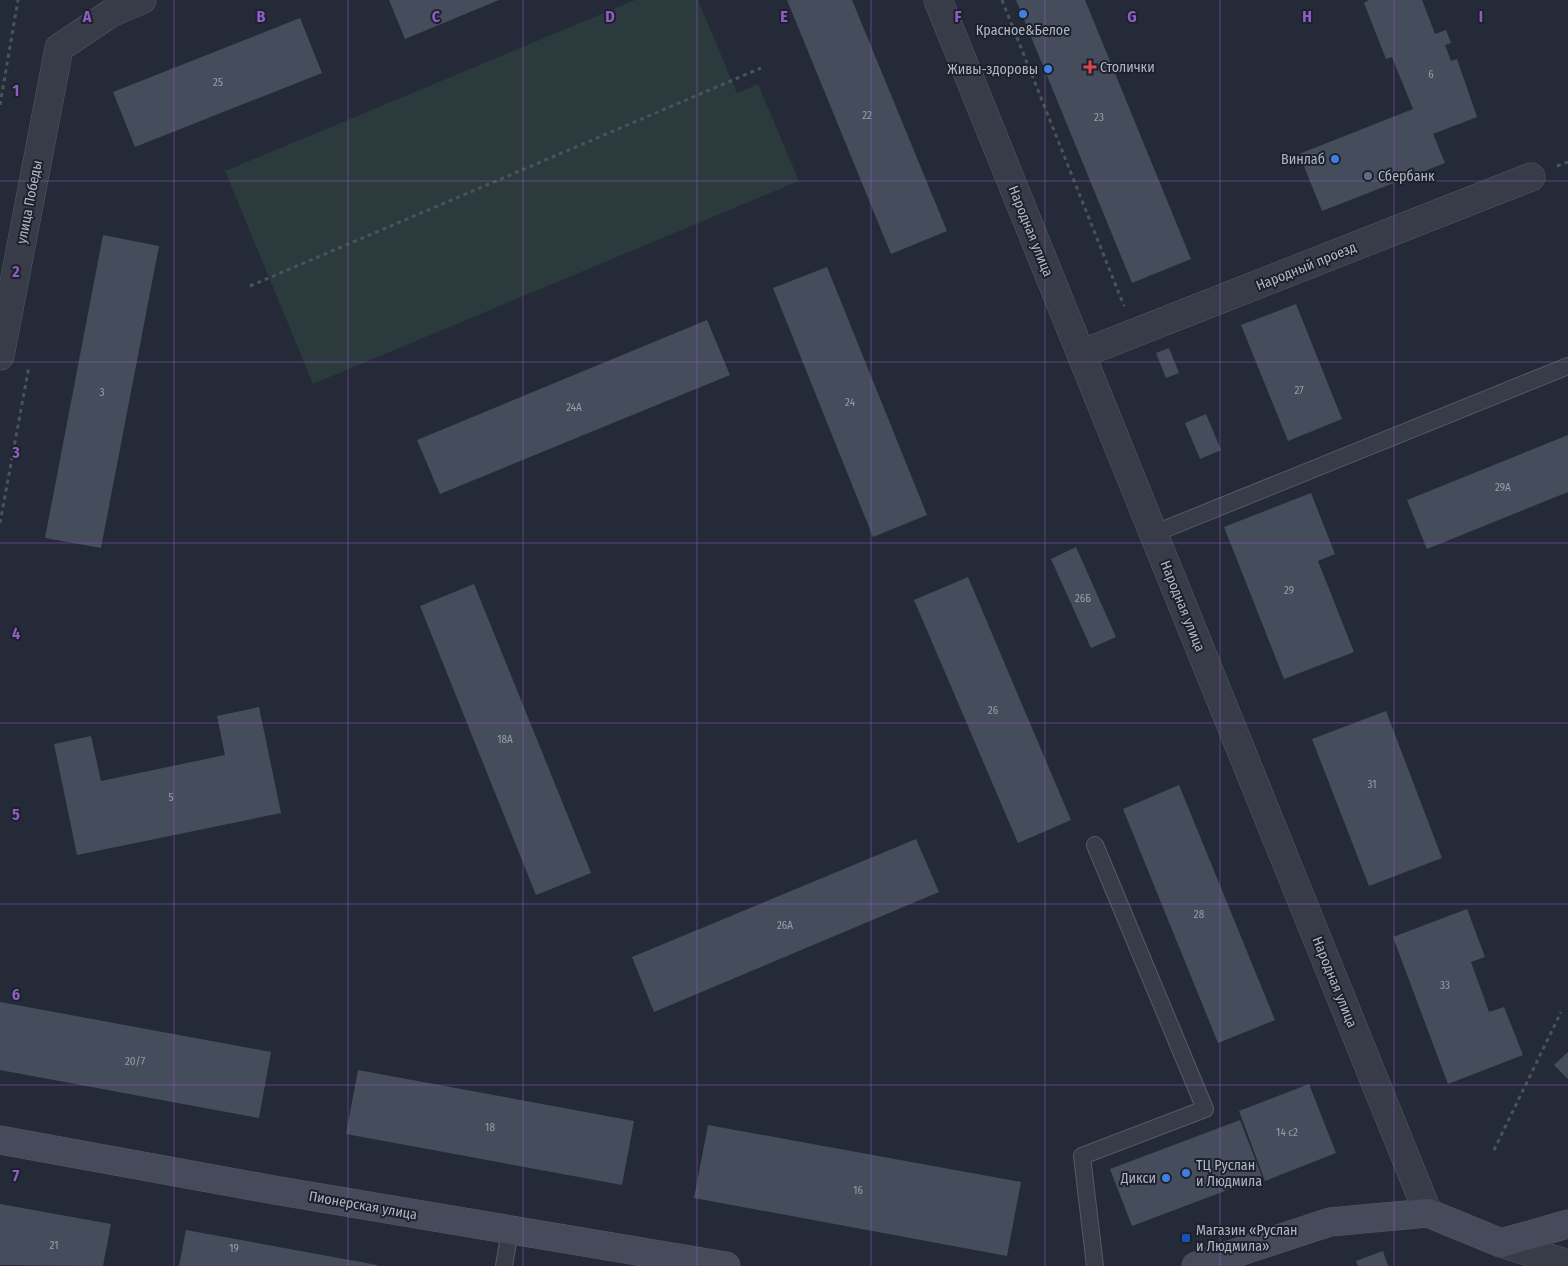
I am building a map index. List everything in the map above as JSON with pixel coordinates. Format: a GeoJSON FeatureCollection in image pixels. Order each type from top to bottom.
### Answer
{"type":"FeatureCollection","features":[{"type":"Feature","properties":{"kind":"street","name":"улица Победы"},"geometry":{"type":"LineString","coordinates":[[0,356],[58,48],[111,13],[142,0]]}},
{"type":"Feature","properties":{"kind":"street","name":"Народная улица"},"geometry":{"type":"LineString","coordinates":[[938,0],[1428,1212]]}},
{"type":"Feature","properties":{"kind":"street","name":"Народный проезд"},"geometry":{"type":"LineString","coordinates":[[1081,354],[1531,177]]}},
{"type":"Feature","properties":{"kind":"street","name":"Пионерская улица"},"geometry":{"type":"LineString","coordinates":[[0,1140],[274,1190],[726,1266]]}},
{"type":"Feature","properties":{"kind":"street"},"geometry":{"type":"LineString","coordinates":[[1196,1266],[1330,1222],[1428,1212],[1501,1244],[1568,1264]]}},
{"type":"Feature","properties":{"kind":"street"},"geometry":{"type":"LineString","coordinates":[[1501,1244],[1568,1224]]}},
{"type":"Feature","properties":{"kind":"lane"},"geometry":{"type":"LineString","coordinates":[[1153,534],[1568,366]]}},
{"type":"Feature","properties":{"kind":"lane"},"geometry":{"type":"LineString","coordinates":[[1095,845],[1205,1109],[1082,1156],[1095,1266]]}},
{"type":"Feature","properties":{"kind":"lane"},"geometry":{"type":"LineString","coordinates":[[504,1266],[510,1230]]}},
{"type":"Feature","properties":{"kind":"path"},"geometry":{"type":"LineString","coordinates":[[0,105],[18,0]]}},
{"type":"Feature","properties":{"kind":"path"},"geometry":{"type":"LineString","coordinates":[[1002,0],[1134,333]]}},
{"type":"Feature","properties":{"kind":"path"},"geometry":{"type":"LineString","coordinates":[[250,286],[762,68]]}},
{"type":"Feature","properties":{"kind":"path"},"geometry":{"type":"LineString","coordinates":[[1494,1150],[1561,1012]]}},
{"type":"Feature","properties":{"kind":"shaded area"},"geometry":{"type":"Polygon","coordinates":[[[635,0],[698,0],[737,93],[758,84],[799,181],[313,384],[225,171],[635,0]]]}},
{"type":"Feature","properties":{"kind":"building"},"geometry":{"type":"Polygon","coordinates":[[[389,0],[499,0],[405,39],[389,0]]]}},
{"type":"Feature","properties":{"kind":"building"},"geometry":{"type":"Polygon","coordinates":[[[787,0],[852,0],[947,231],[891,254],[787,0]]]}},
{"type":"Feature","properties":{"kind":"building"},"geometry":{"type":"Polygon","coordinates":[[[1016,0],[1085,0],[1191,259],[1132,283],[1016,0]]]}},
{"type":"Feature","properties":{"kind":"building"},"geometry":{"type":"Polygon","coordinates":[[[1369,0],[1422,0],[1435,34],[1446,30],[1451,43],[1445,45],[1451,61],[1457,59],[1477,117],[1433,134],[1445,163],[1322,211],[1299,154],[1413,109],[1392,57],[1386,59],[1364,3],[1369,0]]]}},
{"type":"Feature","properties":{"kind":"building"},"geometry":{"type":"Polygon","coordinates":[[[300,18],[322,73],[135,147],[113,92],[300,18]]]}},
{"type":"Feature","properties":{"kind":"building"},"geometry":{"type":"Polygon","coordinates":[[[103,235],[159,246],[101,548],[45,538],[103,235]]]}},
{"type":"Feature","properties":{"kind":"building"},"geometry":{"type":"Polygon","coordinates":[[[827,267],[927,515],[873,537],[773,288],[827,267]]]}},
{"type":"Feature","properties":{"kind":"building"},"geometry":{"type":"Polygon","coordinates":[[[1296,304],[1342,419],[1288,441],[1241,325],[1296,304]]]}},
{"type":"Feature","properties":{"kind":"building"},"geometry":{"type":"Polygon","coordinates":[[[707,320],[730,375],[440,494],[417,440],[707,320]]]}},
{"type":"Feature","properties":{"kind":"building"},"geometry":{"type":"Polygon","coordinates":[[[1169,348],[1179,373],[1166,378],[1156,353],[1169,348]]]}},
{"type":"Feature","properties":{"kind":"building"},"geometry":{"type":"Polygon","coordinates":[[[1206,414],[1221,450],[1200,459],[1185,423],[1206,414]]]}},
{"type":"Feature","properties":{"kind":"building"},"geometry":{"type":"Polygon","coordinates":[[[1568,435],[1568,492],[1427,549],[1407,500],[1568,435]]]}},
{"type":"Feature","properties":{"kind":"building"},"geometry":{"type":"Polygon","coordinates":[[[1311,493],[1335,554],[1318,561],[1354,652],[1284,679],[1224,527],[1311,493]]]}},
{"type":"Feature","properties":{"kind":"building"},"geometry":{"type":"Polygon","coordinates":[[[1076,547],[1116,637],[1091,648],[1051,559],[1076,547]]]}},
{"type":"Feature","properties":{"kind":"building"},"geometry":{"type":"Polygon","coordinates":[[[968,577],[1071,820],[1018,843],[914,600],[968,577]]]}},
{"type":"Feature","properties":{"kind":"building"},"geometry":{"type":"Polygon","coordinates":[[[474,584],[591,873],[536,895],[420,606],[474,584]]]}},
{"type":"Feature","properties":{"kind":"building"},"geometry":{"type":"Polygon","coordinates":[[[259,707],[281,813],[77,855],[54,744],[91,736],[101,781],[225,755],[217,716],[259,707]]]}},
{"type":"Feature","properties":{"kind":"building"},"geometry":{"type":"Polygon","coordinates":[[[1386,711],[1442,858],[1369,886],[1312,739],[1386,711]]]}},
{"type":"Feature","properties":{"kind":"building"},"geometry":{"type":"Polygon","coordinates":[[[1179,785],[1275,1020],[1218,1043],[1123,809],[1179,785]]]}},
{"type":"Feature","properties":{"kind":"building"},"geometry":{"type":"Polygon","coordinates":[[[916,839],[939,892],[654,1012],[632,957],[916,839]]]}},
{"type":"Feature","properties":{"kind":"building"},"geometry":{"type":"Polygon","coordinates":[[[1467,909],[1485,957],[1471,962],[1489,1012],[1504,1007],[1523,1055],[1448,1084],[1393,937],[1467,909]]]}},
{"type":"Feature","properties":{"kind":"building"},"geometry":{"type":"Polygon","coordinates":[[[0,1002],[271,1052],[259,1118],[0,1070],[0,1002]]]}},
{"type":"Feature","properties":{"kind":"building"},"geometry":{"type":"Polygon","coordinates":[[[1568,1052],[1568,1079],[1554,1065],[1568,1052]]]}},
{"type":"Feature","properties":{"kind":"building"},"geometry":{"type":"Polygon","coordinates":[[[358,1070],[634,1121],[622,1185],[346,1134],[358,1070]]]}},
{"type":"Feature","properties":{"kind":"building"},"geometry":{"type":"Polygon","coordinates":[[[1309,1084],[1336,1153],[1265,1181],[1239,1111],[1309,1084]]]}},
{"type":"Feature","properties":{"kind":"building","name":"ТЦ Руслан и Людмила"},"geometry":{"type":"Polygon","coordinates":[[[1240,1120],[1262,1177],[1132,1226],[1110,1169],[1240,1120]]]}},
{"type":"Feature","properties":{"kind":"building"},"geometry":{"type":"Polygon","coordinates":[[[708,1125],[1021,1182],[1007,1256],[694,1198],[708,1125]]]}},
{"type":"Feature","properties":{"kind":"building"},"geometry":{"type":"Polygon","coordinates":[[[0,1204],[111,1224],[103,1266],[0,1265],[0,1204]]]}},
{"type":"Feature","properties":{"kind":"building"},"geometry":{"type":"Polygon","coordinates":[[[186,1230],[377,1265],[377,1266],[179,1266],[186,1230]]]}},
{"type":"Feature","properties":{"kind":"building"},"geometry":{"type":"Polygon","coordinates":[[[1383,1251],[1388,1266],[1358,1266],[1356,1261],[1383,1251]]]}},
{"type":"Feature","properties":{"kind":"place","name":"Красное&Белое"},"geometry":{"type":"Point","coordinates":[1023,14]}},
{"type":"Feature","properties":{"kind":"place","name":"Столички"},"geometry":{"type":"Point","coordinates":[1090,67]}},
{"type":"Feature","properties":{"kind":"place","name":"Живы-здоровы"},"geometry":{"type":"Point","coordinates":[1048,69]}},
{"type":"Feature","properties":{"kind":"place","name":"Винлаб"},"geometry":{"type":"Point","coordinates":[1335,159]}},
{"type":"Feature","properties":{"kind":"place","name":"Сбербанк"},"geometry":{"type":"Point","coordinates":[1368,176]}},
{"type":"Feature","properties":{"kind":"place","name":"ТЦ Руслан и Людмила"},"geometry":{"type":"Point","coordinates":[1186,1173]}},
{"type":"Feature","properties":{"kind":"place","name":"Дикси"},"geometry":{"type":"Point","coordinates":[1166,1178]}},
{"type":"Feature","properties":{"kind":"place","name":"Магазин «Руслан и Людмила»"},"geometry":{"type":"Point","coordinates":[1186,1238]}}]}
